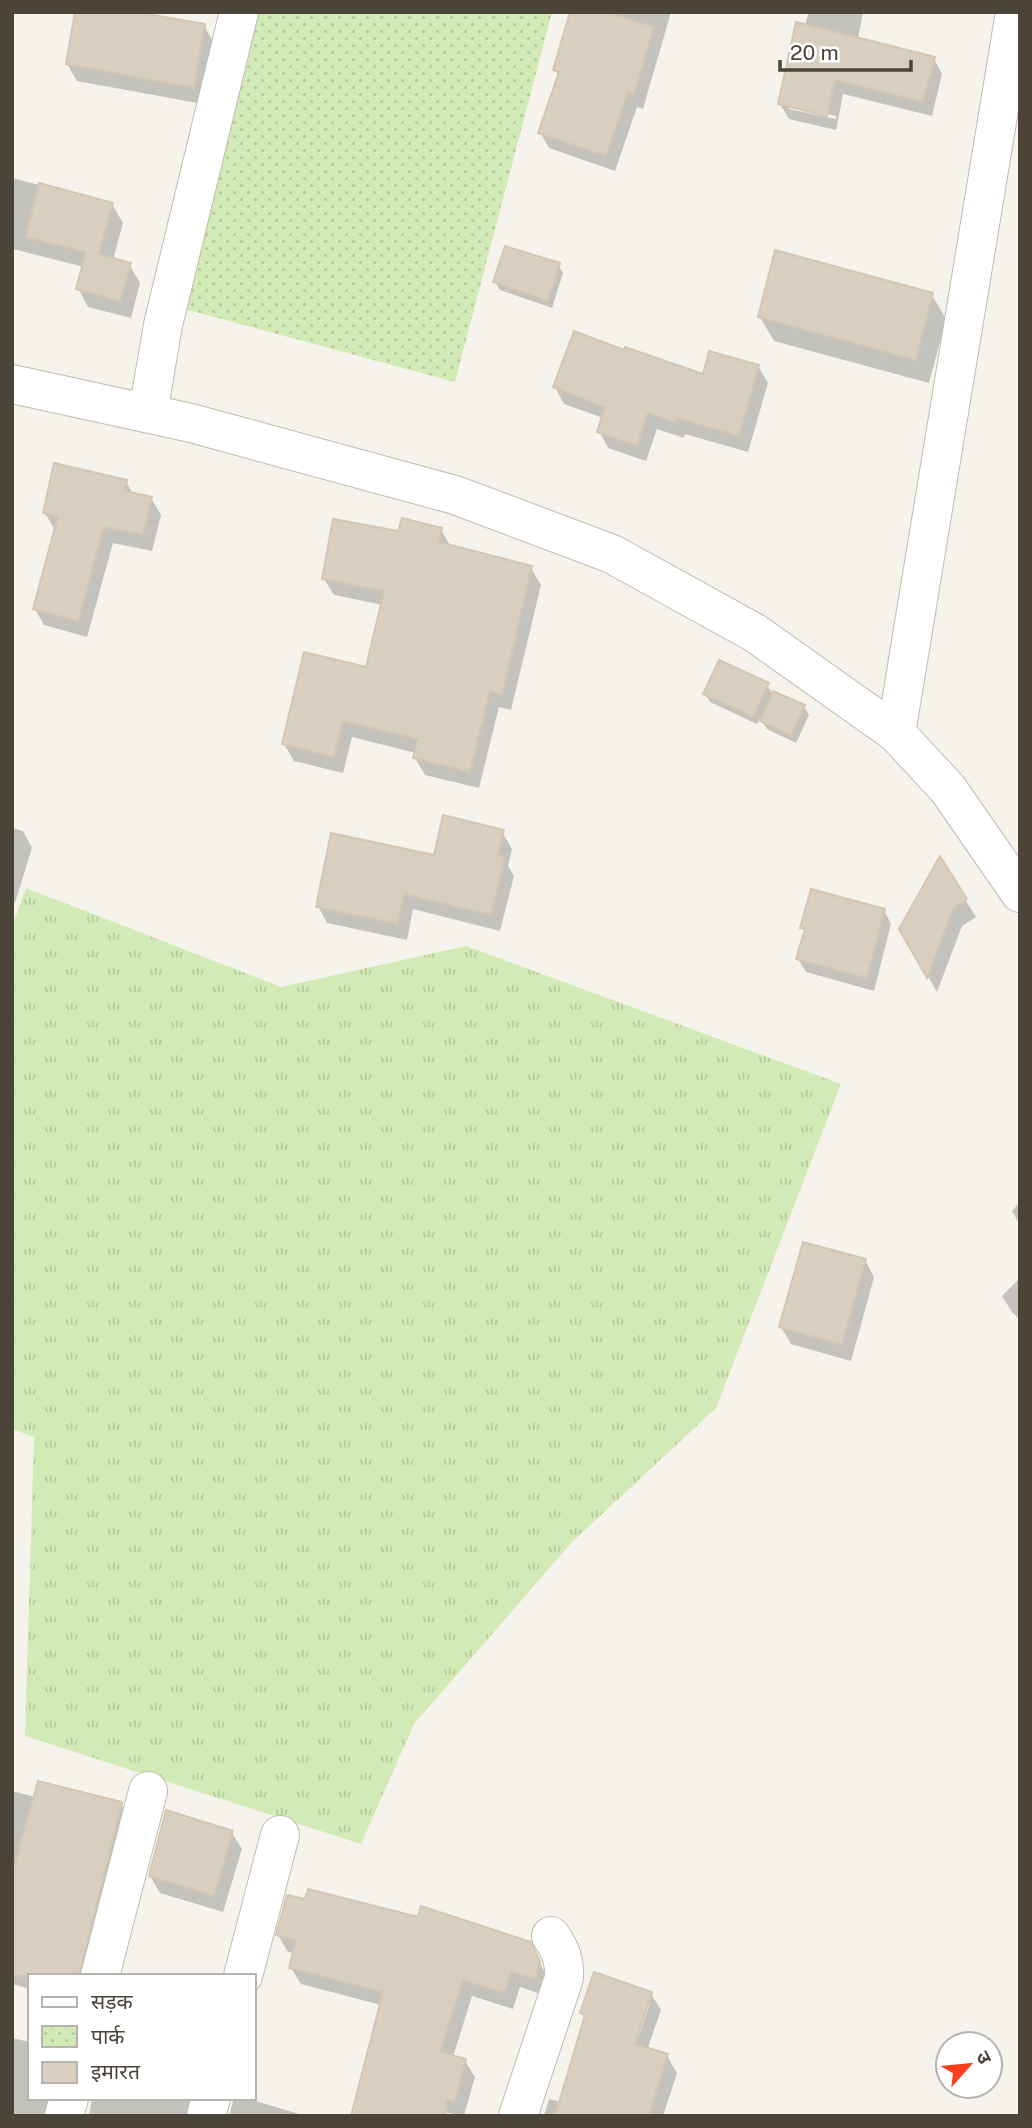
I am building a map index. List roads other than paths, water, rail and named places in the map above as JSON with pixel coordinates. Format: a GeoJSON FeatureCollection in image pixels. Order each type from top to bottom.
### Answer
{"type":"FeatureCollection","features":[{"type":"Feature","properties":{"kind":"street"},"geometry":{"type":"LineString","coordinates":[[148,413],[163,326],[239,12]]}},
{"type":"Feature","properties":{"kind":"street"},"geometry":{"type":"LineString","coordinates":[[896,733],[1015,12]]}},
{"type":"Feature","properties":{"kind":"street"},"geometry":{"type":"LineString","coordinates":[[12,384],[148,413],[455,495],[611,554],[755,633],[896,733],[948,789],[1020,893]]}},
{"type":"Feature","properties":{"kind":"street"},"geometry":{"type":"LineString","coordinates":[[101,1974],[148,1791]]}},
{"type":"Feature","properties":{"kind":"street"},"geometry":{"type":"LineString","coordinates":[[244,1974],[281,1835]]}},
{"type":"Feature","properties":{"kind":"street"},"geometry":{"type":"LineString","coordinates":[[518,2116],[564,1978],[565,1964],[551,1936]]}}]}
